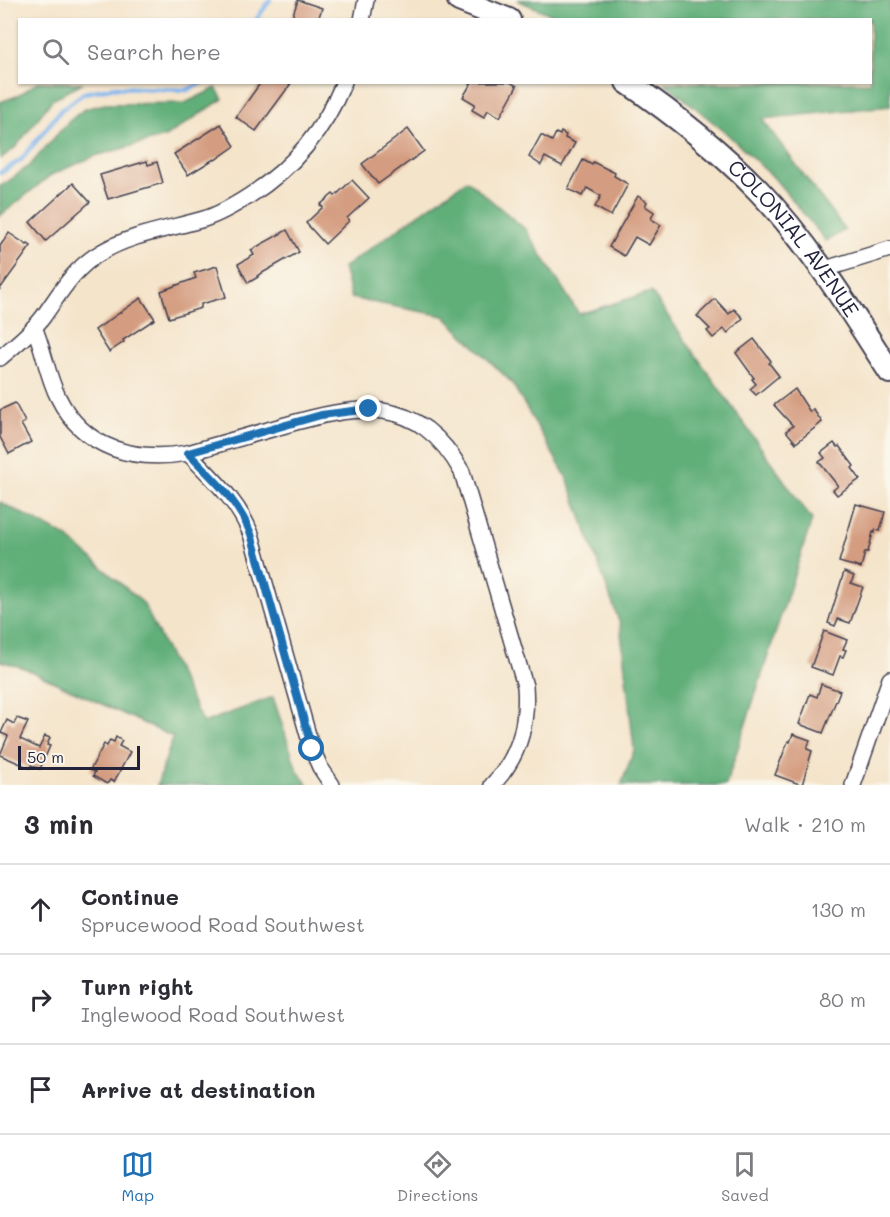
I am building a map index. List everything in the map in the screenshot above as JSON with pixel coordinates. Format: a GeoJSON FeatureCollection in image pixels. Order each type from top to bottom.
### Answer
{"type":"FeatureCollection","features":[{"type":"Feature","properties":{"kind":"main road"},"geometry":{"type":"LineString","coordinates":[[459,0],[504,18]]}},
{"type":"Feature","properties":{"kind":"main road","name":"COLONIAL AVENUE"},"geometry":{"type":"LineString","coordinates":[[630,84],[706,142],[759,191],[822,270],[890,372]]}},
{"type":"Feature","properties":{"kind":"street"},"geometry":{"type":"LineString","coordinates":[[362,18],[366,0]]}},
{"type":"Feature","properties":{"kind":"street"},"geometry":{"type":"LineString","coordinates":[[0,358],[34,327],[66,282],[100,253],[120,243],[208,218],[234,205],[287,168],[307,147],[330,112],[343,84]]}},
{"type":"Feature","properties":{"kind":"street"},"geometry":{"type":"LineString","coordinates":[[822,270],[890,249]]}},
{"type":"Feature","properties":{"kind":"street"},"geometry":{"type":"LineString","coordinates":[[34,327],[58,398],[69,416],[93,439],[124,452],[167,457],[321,415],[369,409],[390,412],[410,419],[429,429],[438,437],[452,454],[462,472],[525,686],[526,706],[520,742],[509,764],[492,785]]}},
{"type":"Feature","properties":{"kind":"street"},"geometry":{"type":"LineString","coordinates":[[188,453],[231,497],[243,514],[258,557],[312,749],[332,785]]}},
{"type":"Feature","properties":{"kind":"street"},"geometry":{"type":"LineString","coordinates":[[853,785],[890,679]]}},
{"type":"Feature","properties":{"kind":"green space"},"geometry":{"type":"Polygon","coordinates":[[[517,0],[890,0],[890,106],[762,119],[845,230],[826,241],[774,178],[725,132],[666,84],[872,84],[872,18],[560,18],[517,0]]]}},
{"type":"Feature","properties":{"kind":"green space"},"geometry":{"type":"Polygon","coordinates":[[[35,84],[80,84],[52,100],[16,147],[0,159],[0,102],[17,96],[35,84]]]}},
{"type":"Feature","properties":{"kind":"green space"},"geometry":{"type":"Polygon","coordinates":[[[216,88],[223,99],[165,137],[95,156],[51,175],[0,216],[0,185],[30,165],[68,122],[84,109],[105,104],[185,103],[216,88]]]}},
{"type":"Feature","properties":{"kind":"green space"},"geometry":{"type":"Polygon","coordinates":[[[467,180],[525,229],[579,314],[651,292],[812,520],[726,785],[621,785],[634,750],[620,624],[567,478],[512,383],[444,316],[351,298],[343,268],[467,180]]]}},
{"type":"Feature","properties":{"kind":"green space"},"geometry":{"type":"Polygon","coordinates":[[[0,502],[67,537],[143,603],[203,723],[273,697],[297,770],[308,785],[157,785],[173,737],[24,668],[0,661],[0,502]]]}},
{"type":"Feature","properties":{"kind":"building"},"geometry":{"type":"Polygon","coordinates":[[[298,0],[322,8],[319,18],[292,18],[298,0]]]}},
{"type":"Feature","properties":{"kind":"building"},"geometry":{"type":"Polygon","coordinates":[[[260,84],[291,84],[256,131],[236,117],[260,84]]]}},
{"type":"Feature","properties":{"kind":"building"},"geometry":{"type":"Polygon","coordinates":[[[471,84],[514,84],[517,86],[500,117],[488,110],[484,117],[472,110],[475,104],[463,97],[471,84]]]}},
{"type":"Feature","properties":{"kind":"building"},"geometry":{"type":"Polygon","coordinates":[[[221,124],[235,146],[188,175],[174,154],[221,124]]]}},
{"type":"Feature","properties":{"kind":"building"},"geometry":{"type":"Polygon","coordinates":[[[408,129],[424,151],[378,184],[362,164],[408,129]]]}},
{"type":"Feature","properties":{"kind":"building"},"geometry":{"type":"Polygon","coordinates":[[[561,132],[566,135],[565,138],[575,143],[562,166],[545,157],[541,165],[529,157],[541,135],[552,141],[556,133],[560,135],[561,132]]]}},
{"type":"Feature","properties":{"kind":"building"},"geometry":{"type":"Polygon","coordinates":[[[583,160],[592,165],[593,162],[615,173],[614,176],[628,184],[611,216],[595,207],[601,196],[587,188],[582,196],[568,189],[583,160]]]}},
{"type":"Feature","properties":{"kind":"building"},"geometry":{"type":"Polygon","coordinates":[[[147,161],[148,165],[157,162],[163,183],[108,199],[100,175],[147,161]]]}},
{"type":"Feature","properties":{"kind":"building"},"geometry":{"type":"Polygon","coordinates":[[[352,180],[369,198],[347,218],[349,221],[325,244],[306,223],[323,207],[320,205],[333,194],[335,196],[352,180]]]}},
{"type":"Feature","properties":{"kind":"building"},"geometry":{"type":"Polygon","coordinates":[[[73,183],[90,202],[46,241],[30,222],[73,183]]]}},
{"type":"Feature","properties":{"kind":"building"},"geometry":{"type":"Polygon","coordinates":[[[638,196],[647,202],[645,206],[654,212],[651,219],[661,225],[649,245],[635,237],[624,256],[609,247],[638,196]]]}},
{"type":"Feature","properties":{"kind":"building"},"geometry":{"type":"Polygon","coordinates":[[[287,230],[299,252],[248,283],[238,264],[254,255],[251,250],[287,230]]]}},
{"type":"Feature","properties":{"kind":"building"},"geometry":{"type":"Polygon","coordinates":[[[9,233],[31,246],[0,289],[0,246],[9,233]]]}},
{"type":"Feature","properties":{"kind":"building"},"geometry":{"type":"Polygon","coordinates":[[[217,266],[226,297],[201,304],[201,308],[169,318],[161,291],[196,278],[194,273],[217,266]]]}},
{"type":"Feature","properties":{"kind":"building"},"geometry":{"type":"Polygon","coordinates":[[[141,298],[155,319],[109,352],[95,330],[141,298]]]}},
{"type":"Feature","properties":{"kind":"building"},"geometry":{"type":"Polygon","coordinates":[[[715,299],[729,314],[734,309],[743,318],[728,333],[724,329],[713,338],[707,331],[710,329],[697,316],[715,299]]]}},
{"type":"Feature","properties":{"kind":"building"},"geometry":{"type":"Polygon","coordinates":[[[754,339],[779,376],[756,395],[750,389],[756,384],[752,379],[754,378],[736,353],[754,339]]]}},
{"type":"Feature","properties":{"kind":"building"},"geometry":{"type":"Polygon","coordinates":[[[795,389],[810,412],[813,409],[822,422],[796,443],[786,431],[793,426],[774,405],[795,389]]]}},
{"type":"Feature","properties":{"kind":"building"},"geometry":{"type":"Polygon","coordinates":[[[15,403],[25,422],[21,424],[31,442],[9,454],[0,437],[0,410],[15,403]]]}},
{"type":"Feature","properties":{"kind":"building"},"geometry":{"type":"Polygon","coordinates":[[[834,443],[837,447],[839,446],[854,466],[852,468],[860,479],[837,495],[833,490],[838,486],[819,462],[825,458],[821,453],[834,443]]]}},
{"type":"Feature","properties":{"kind":"building"},"geometry":{"type":"Polygon","coordinates":[[[856,504],[885,512],[880,531],[873,532],[861,568],[839,562],[856,504]]]}},
{"type":"Feature","properties":{"kind":"building"},"geometry":{"type":"Polygon","coordinates":[[[844,572],[854,576],[851,583],[863,587],[850,623],[838,619],[835,626],[828,623],[844,572]]]}},
{"type":"Feature","properties":{"kind":"building"},"geometry":{"type":"Polygon","coordinates":[[[824,631],[847,640],[843,649],[846,650],[843,657],[840,656],[833,675],[811,667],[824,631]]]}},
{"type":"Feature","properties":{"kind":"building"},"geometry":{"type":"Polygon","coordinates":[[[821,684],[840,691],[823,733],[799,724],[810,694],[817,697],[821,684]]]}},
{"type":"Feature","properties":{"kind":"building"},"geometry":{"type":"Polygon","coordinates":[[[17,718],[28,722],[20,739],[39,748],[45,736],[50,738],[47,745],[50,746],[40,769],[31,765],[30,768],[0,755],[8,736],[1,733],[7,720],[14,724],[17,718]]]}},
{"type":"Feature","properties":{"kind":"building"},"geometry":{"type":"Polygon","coordinates":[[[793,734],[810,740],[807,749],[812,751],[802,785],[775,775],[793,734]]]}},
{"type":"Feature","properties":{"kind":"building"},"geometry":{"type":"Polygon","coordinates":[[[116,737],[122,741],[119,746],[130,752],[114,782],[110,780],[107,784],[93,776],[95,772],[90,770],[104,744],[107,746],[110,740],[114,742],[116,737]]]}},
{"type":"Feature","properties":{"kind":"waterway"},"geometry":{"type":"LineString","coordinates":[[257,18],[270,0]]}},
{"type":"Feature","properties":{"kind":"waterway"},"geometry":{"type":"LineString","coordinates":[[0,173],[21,160],[61,110],[84,93],[115,87],[187,90],[200,84]]}},
{"type":"Feature","properties":{"kind":"route"},"geometry":{"type":"LineString","coordinates":[[312,749],[251,534],[243,514],[231,497],[188,453],[321,415],[369,409]]}}]}
